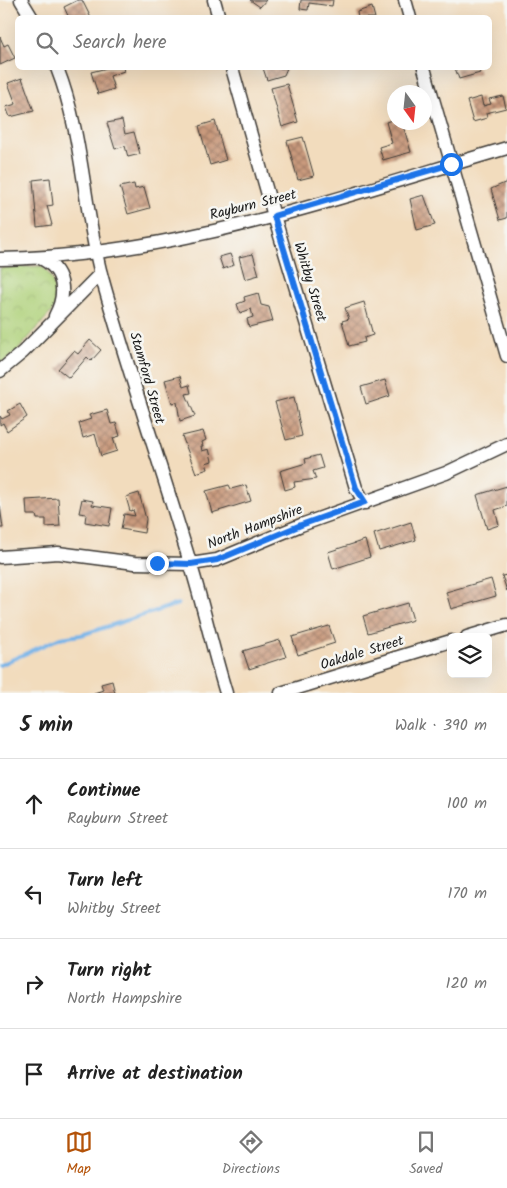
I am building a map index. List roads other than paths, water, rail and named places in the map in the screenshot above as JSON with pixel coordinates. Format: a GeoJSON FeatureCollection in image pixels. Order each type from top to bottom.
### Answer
{"type":"FeatureCollection","features":[{"type":"Feature","properties":{"kind":"street"},"geometry":{"type":"LineString","coordinates":[[20,0],[30,15]]}},
{"type":"Feature","properties":{"kind":"street"},"geometry":{"type":"LineString","coordinates":[[214,0],[218,15]]}},
{"type":"Feature","properties":{"kind":"street"},"geometry":{"type":"LineString","coordinates":[[405,0],[409,15]]}},
{"type":"Feature","properties":{"kind":"street","name":"Stamford Street"},"geometry":{"type":"LineString","coordinates":[[58,70],[65,88],[79,146],[96,253],[101,273],[147,431],[191,564],[226,693]]}},
{"type":"Feature","properties":{"kind":"street","name":"Whitby Street"},"geometry":{"type":"LineString","coordinates":[[233,70],[274,216],[356,488],[365,502]]}},
{"type":"Feature","properties":{"kind":"street"},"geometry":{"type":"LineString","coordinates":[[425,70],[507,356]]}},
{"type":"Feature","properties":{"kind":"street","name":"Rayburn Street"},"geometry":{"type":"LineString","coordinates":[[0,259],[96,253],[274,216],[507,148]]}},
{"type":"Feature","properties":{"kind":"street"},"geometry":{"type":"LineString","coordinates":[[40,258],[54,266],[62,281],[61,305],[50,325]]}},
{"type":"Feature","properties":{"kind":"street"},"geometry":{"type":"LineString","coordinates":[[0,370],[23,352],[101,273]]}},
{"type":"Feature","properties":{"kind":"street","name":"North Hampshire"},"geometry":{"type":"LineString","coordinates":[[0,557],[58,553],[135,563],[191,564],[217,560],[278,534],[446,473],[507,444]]}},
{"type":"Feature","properties":{"kind":"street"},"geometry":{"type":"LineString","coordinates":[[480,633],[507,625]]}},
{"type":"Feature","properties":{"kind":"street","name":"Oakdale Street"},"geometry":{"type":"LineString","coordinates":[[281,693],[447,642]]}},
{"type":"Feature","properties":{"kind":"waterway"},"geometry":{"type":"LineString","coordinates":[[0,665],[60,638],[81,635],[178,604]]}}]}
